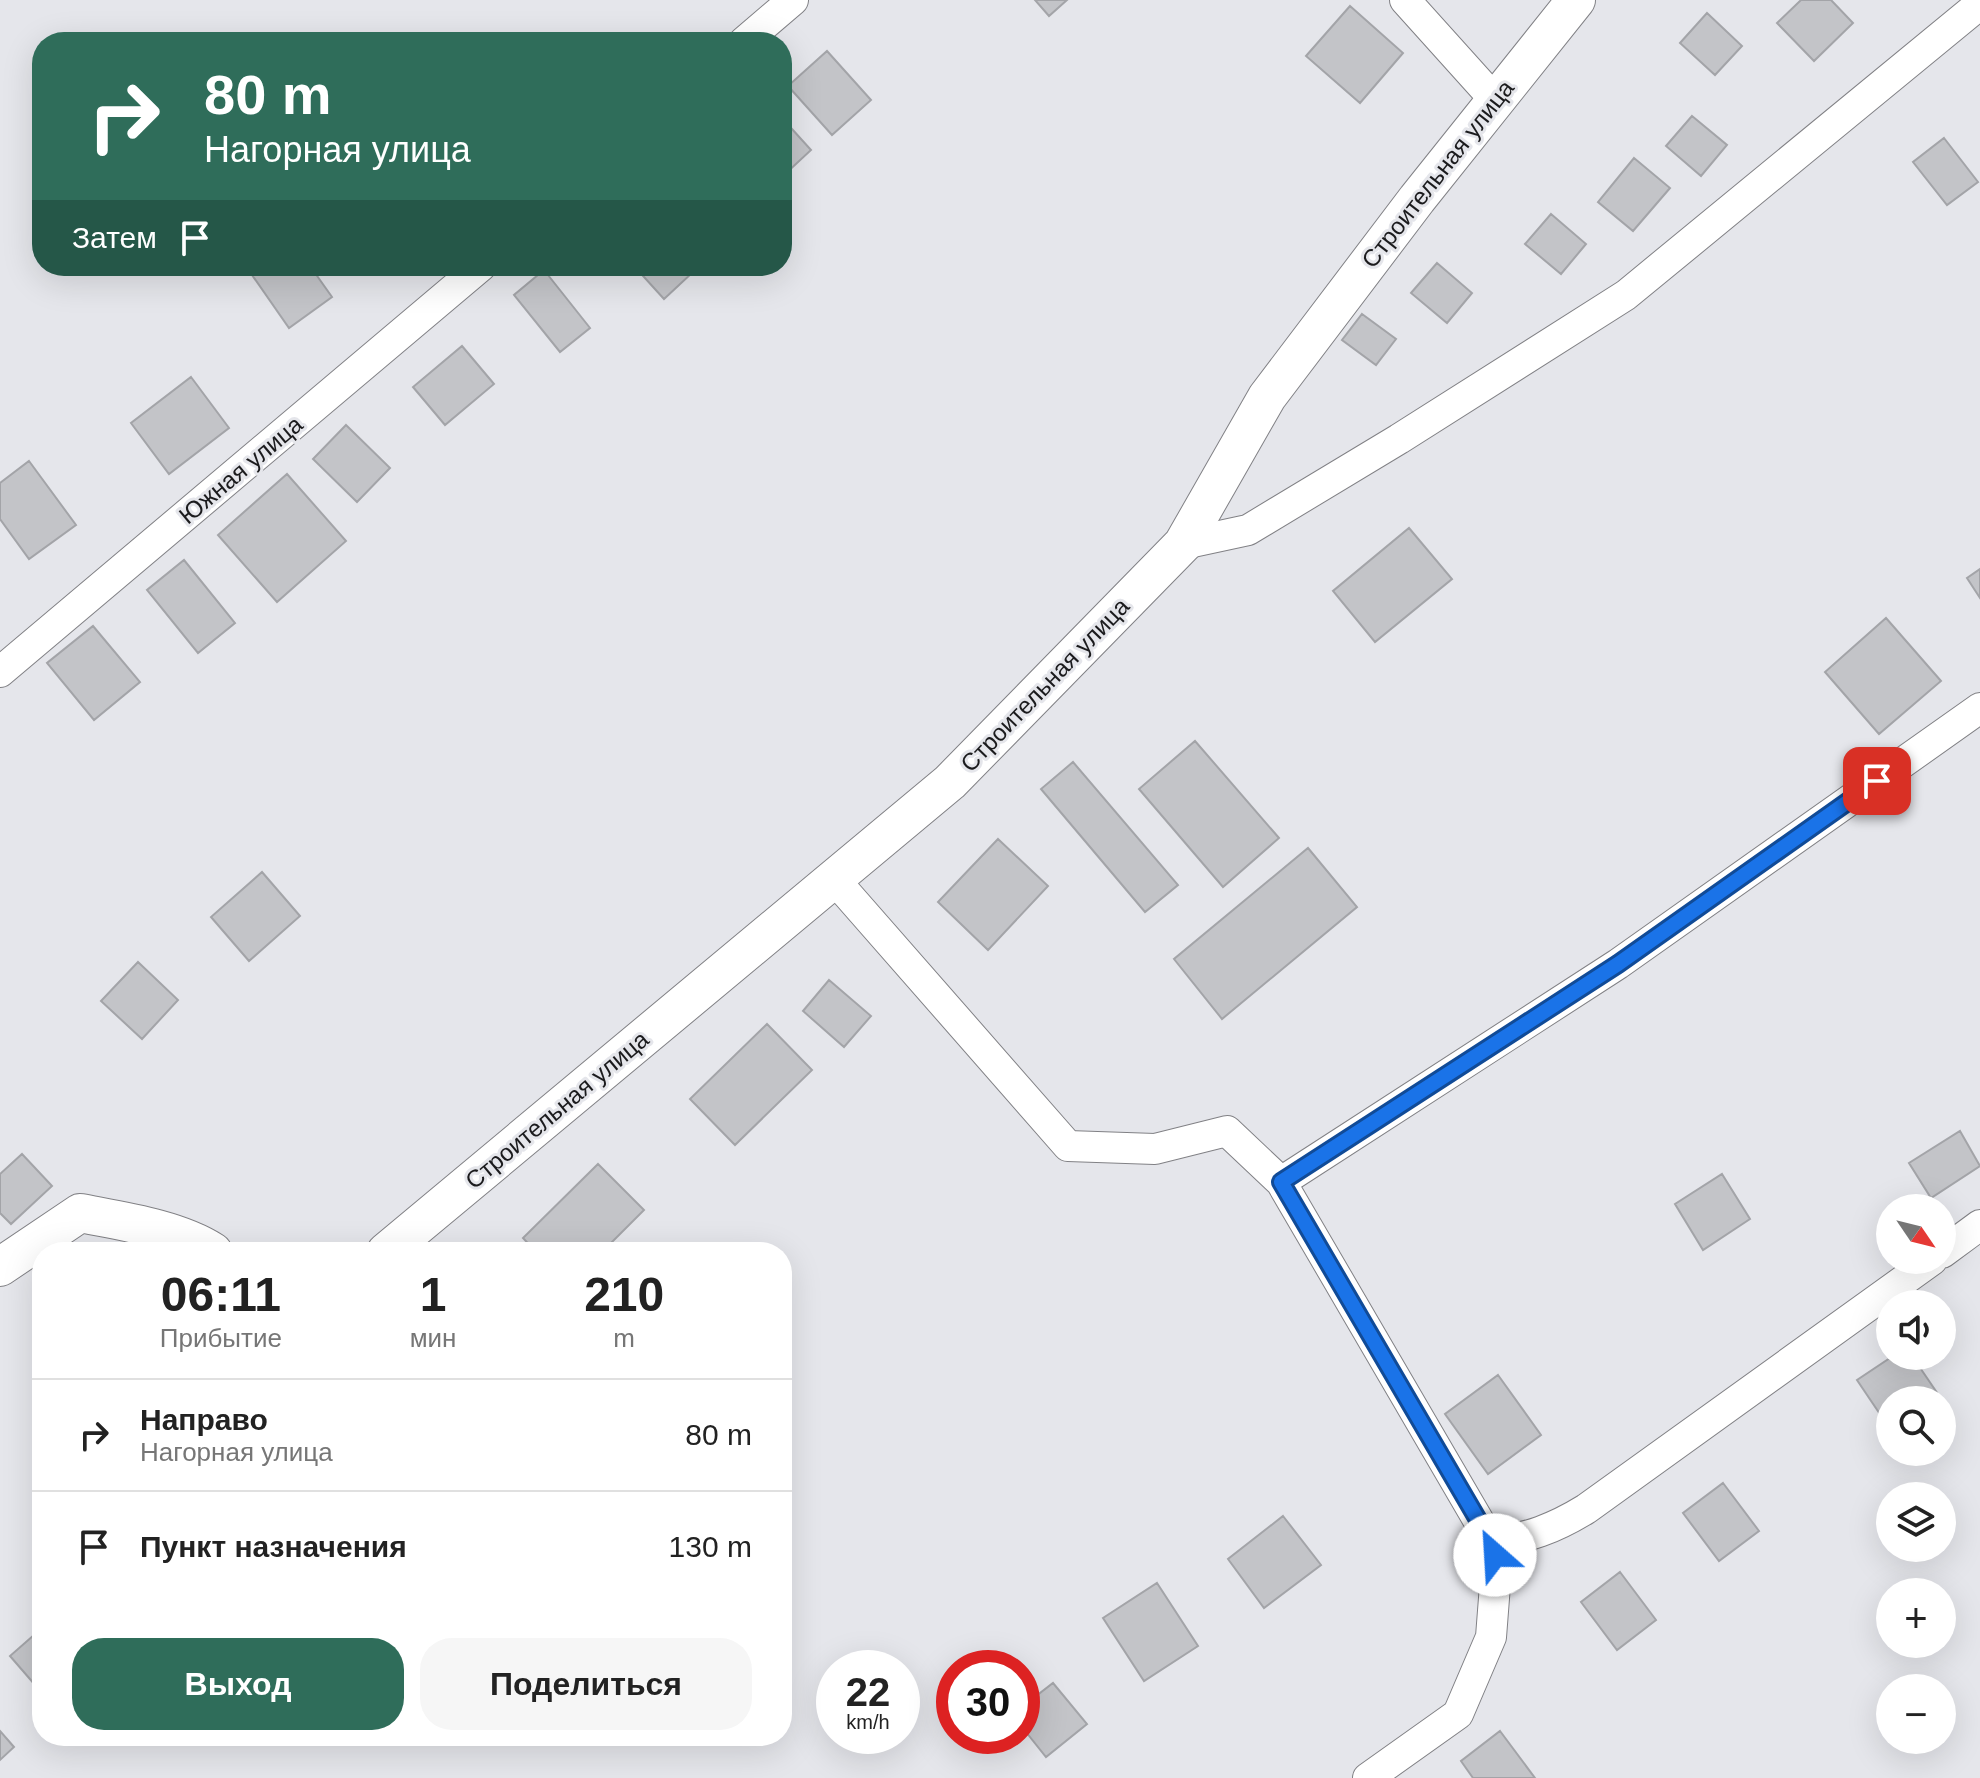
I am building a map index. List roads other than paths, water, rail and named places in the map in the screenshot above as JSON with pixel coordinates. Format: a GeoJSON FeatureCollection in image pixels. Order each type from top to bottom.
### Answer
{"type":"FeatureCollection","features":[{"type":"Feature","properties":{"kind":"street"},"geometry":{"type":"LineString","coordinates":[[756,32],[793,0]]}},
{"type":"Feature","properties":{"kind":"street"},"geometry":{"type":"LineString","coordinates":[[1405,0],[1495,100]]}},
{"type":"Feature","properties":{"kind":"street","name":"Строительная улица"},"geometry":{"type":"LineString","coordinates":[[398,1242],[950,782],[1183,544],[1267,397],[1495,100],[1576,0]]}},
{"type":"Feature","properties":{"kind":"street"},"geometry":{"type":"LineString","coordinates":[[1183,544],[1248,530],[1399,439],[1626,295],[1980,4]]}},
{"type":"Feature","properties":{"kind":"street","name":"Южная улица"},"geometry":{"type":"LineString","coordinates":[[0,672],[469,276]]}},
{"type":"Feature","properties":{"kind":"street"},"geometry":{"type":"LineString","coordinates":[[1281,1182],[1618,964],[1980,708]]}},
{"type":"Feature","properties":{"kind":"street"},"geometry":{"type":"LineString","coordinates":[[834,879],[1068,1146],[1155,1149],[1227,1131],[1281,1182],[1491,1542],[1496,1572],[1491,1637],[1458,1714],[1368,1778]]}},
{"type":"Feature","properties":{"kind":"street"},"geometry":{"type":"LineString","coordinates":[[37,1242],[80,1213],[133,1223],[195,1242]]}},
{"type":"Feature","properties":{"kind":"street"},"geometry":{"type":"LineString","coordinates":[[1956,1243],[1980,1225]]}},
{"type":"Feature","properties":{"kind":"street"},"geometry":{"type":"LineString","coordinates":[[0,1267],[32,1245]]}},
{"type":"Feature","properties":{"kind":"street"},"geometry":{"type":"LineString","coordinates":[[1491,1542],[1534,1535],[1558,1526],[1586,1509],[1913,1274]]}}]}
